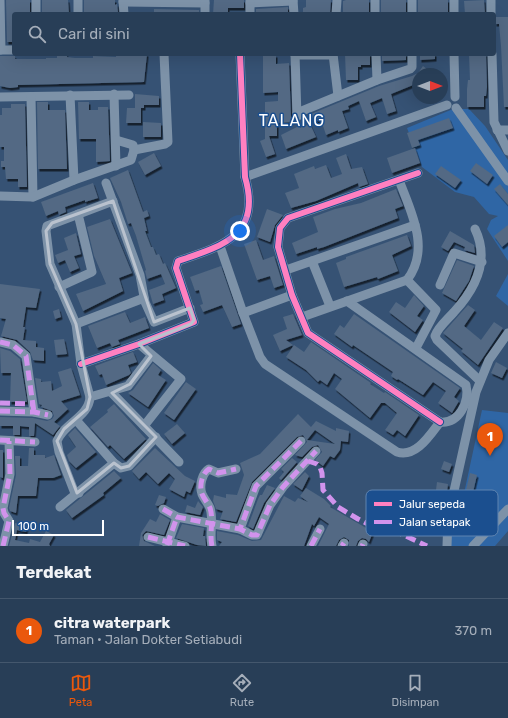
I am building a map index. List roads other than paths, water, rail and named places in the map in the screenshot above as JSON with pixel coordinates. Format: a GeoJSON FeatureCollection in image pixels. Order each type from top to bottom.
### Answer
{"type":"FeatureCollection","features":[{"type":"Feature","properties":{"kind":"street"},"geometry":{"type":"LineString","coordinates":[[0,0],[0,50],[12,50]]}},
{"type":"Feature","properties":{"kind":"street"},"geometry":{"type":"LineString","coordinates":[[36,0],[36,12]]}},
{"type":"Feature","properties":{"kind":"street"},"geometry":{"type":"LineString","coordinates":[[78,0],[78,12]]}},
{"type":"Feature","properties":{"kind":"street"},"geometry":{"type":"LineString","coordinates":[[250,12],[250,1],[293,0],[294,12]]}},
{"type":"Feature","properties":{"kind":"street"},"geometry":{"type":"LineString","coordinates":[[336,12],[337,0]]}},
{"type":"Feature","properties":{"kind":"street"},"geometry":{"type":"LineString","coordinates":[[375,0],[375,12]]}},
{"type":"Feature","properties":{"kind":"street"},"geometry":{"type":"LineString","coordinates":[[412,0],[412,12]]}},
{"type":"Feature","properties":{"kind":"street"},"geometry":{"type":"LineString","coordinates":[[454,0],[454,12]]}},
{"type":"Feature","properties":{"kind":"street"},"geometry":{"type":"LineString","coordinates":[[491,0],[491,12]]}},
{"type":"Feature","properties":{"kind":"street"},"geometry":{"type":"LineString","coordinates":[[124,12],[123,1],[205,2]]}},
{"type":"Feature","properties":{"kind":"street"},"geometry":{"type":"LineString","coordinates":[[134,150],[165,144],[168,142],[164,56]]}},
{"type":"Feature","properties":{"kind":"street"},"geometry":{"type":"LineString","coordinates":[[81,364],[193,323],[194,320],[176,268],[176,263],[220,246],[237,234],[244,224],[250,200],[245,177],[240,56]]}},
{"type":"Feature","properties":{"kind":"street"},"geometry":{"type":"LineString","coordinates":[[295,56],[297,116],[376,80],[412,68],[412,56]]}},
{"type":"Feature","properties":{"kind":"street"},"geometry":{"type":"LineString","coordinates":[[333,56],[338,96]]}},
{"type":"Feature","properties":{"kind":"street"},"geometry":{"type":"LineString","coordinates":[[376,56],[376,80]]}},
{"type":"Feature","properties":{"kind":"street"},"geometry":{"type":"LineString","coordinates":[[454,56],[455,96],[459,102],[456,108]]}},
{"type":"Feature","properties":{"kind":"street"},"geometry":{"type":"LineString","coordinates":[[492,56],[494,122],[508,151]]}},
{"type":"Feature","properties":{"kind":"street"},"geometry":{"type":"LineString","coordinates":[[114,94],[116,166]]}},
{"type":"Feature","properties":{"kind":"street"},"geometry":{"type":"LineString","coordinates":[[0,97],[114,94],[129,95]]}},
{"type":"Feature","properties":{"kind":"street"},"geometry":{"type":"LineString","coordinates":[[70,95],[74,180]]}},
{"type":"Feature","properties":{"kind":"street"},"geometry":{"type":"LineString","coordinates":[[446,105],[448,98],[455,96]]}},
{"type":"Feature","properties":{"kind":"street"},"geometry":{"type":"LineString","coordinates":[[31,97],[33,196]]}},
{"type":"Feature","properties":{"kind":"street"},"geometry":{"type":"LineString","coordinates":[[245,177],[446,105]]}},
{"type":"Feature","properties":{"kind":"street"},"geometry":{"type":"LineString","coordinates":[[446,105],[450,108],[456,108]]}},
{"type":"Feature","properties":{"kind":"street"},"geometry":{"type":"LineString","coordinates":[[456,108],[508,181]]}},
{"type":"Feature","properties":{"kind":"street"},"geometry":{"type":"LineString","coordinates":[[497,130],[508,130]]}},
{"type":"Feature","properties":{"kind":"street"},"geometry":{"type":"LineString","coordinates":[[0,196],[33,196],[131,160],[134,150],[132,144],[116,140]]}},
{"type":"Feature","properties":{"kind":"street"},"geometry":{"type":"LineString","coordinates":[[347,300],[465,384],[467,391],[462,410],[455,419],[449,422],[440,422],[309,334],[292,294],[277,242],[280,228],[285,220],[418,173]]}},
{"type":"Feature","properties":{"kind":"street"},"geometry":{"type":"LineString","coordinates":[[302,317],[407,280],[417,262],[419,252],[415,225],[399,180]]}},
{"type":"Feature","properties":{"kind":"street"},"geometry":{"type":"LineString","coordinates":[[106,183],[140,275],[144,298],[158,335]]}},
{"type":"Feature","properties":{"kind":"street"},"geometry":{"type":"LineString","coordinates":[[77,492],[59,452],[57,441],[64,429],[87,409],[90,398],[81,364],[76,324],[50,264],[46,231],[47,226],[113,200]]}},
{"type":"Feature","properties":{"kind":"street"},"geometry":{"type":"LineString","coordinates":[[59,287],[92,272],[78,214]]}},
{"type":"Feature","properties":{"kind":"street"},"geometry":{"type":"LineString","coordinates":[[286,270],[415,225]]}},
{"type":"Feature","properties":{"kind":"street"},"geometry":{"type":"LineString","coordinates":[[475,229],[480,243],[482,262],[469,294],[435,336],[437,340],[480,381]]}},
{"type":"Feature","properties":{"kind":"street"},"geometry":{"type":"LineString","coordinates":[[220,246],[260,357],[265,364],[397,452],[405,453],[415,450],[440,422]]}},
{"type":"Feature","properties":{"kind":"street"},"geometry":{"type":"LineString","coordinates":[[440,285],[454,254],[482,262]]}},
{"type":"Feature","properties":{"kind":"street"},"geometry":{"type":"LineString","coordinates":[[312,261],[330,306]]}},
{"type":"Feature","properties":{"kind":"street"},"geometry":{"type":"LineString","coordinates":[[407,280],[436,310],[416,348]]}},
{"type":"Feature","properties":{"kind":"street"},"geometry":{"type":"LineString","coordinates":[[243,312],[292,294]]}},
{"type":"Feature","properties":{"kind":"street"},"geometry":{"type":"LineString","coordinates":[[76,324],[144,298]]}},
{"type":"Feature","properties":{"kind":"street"},"geometry":{"type":"LineString","coordinates":[[154,322],[190,308]]}},
{"type":"Feature","properties":{"kind":"street"},"geometry":{"type":"LineString","coordinates":[[455,490],[480,381],[489,360],[508,333]]}},
{"type":"Feature","properties":{"kind":"street"},"geometry":{"type":"LineString","coordinates":[[0,342],[13,345],[26,356],[34,412]]}},
{"type":"Feature","properties":{"kind":"street"},"geometry":{"type":"LineString","coordinates":[[139,344],[151,356],[180,377],[181,380],[144,426]]}},
{"type":"Feature","properties":{"kind":"street"},"geometry":{"type":"LineString","coordinates":[[90,398],[111,392],[130,384],[151,356]]}},
{"type":"Feature","properties":{"kind":"street"},"geometry":{"type":"LineString","coordinates":[[111,392],[179,462]]}},
{"type":"Feature","properties":{"kind":"street"},"geometry":{"type":"LineString","coordinates":[[0,412],[34,412],[48,415]]}},
{"type":"Feature","properties":{"kind":"street"},"geometry":{"type":"LineString","coordinates":[[76,420],[114,463],[121,468],[128,467],[156,437]]}},
{"type":"Feature","properties":{"kind":"street"},"geometry":{"type":"LineString","coordinates":[[3,546],[9,521],[4,508],[10,474],[4,440],[35,442]]}},
{"type":"Feature","properties":{"kind":"street"},"geometry":{"type":"LineString","coordinates":[[240,529],[256,486],[301,441]]}},
{"type":"Feature","properties":{"kind":"street"},"geometry":{"type":"LineString","coordinates":[[163,509],[177,517],[240,529],[252,535],[257,535],[272,502],[316,451]]}},
{"type":"Feature","properties":{"kind":"street"},"geometry":{"type":"LineString","coordinates":[[60,507],[114,463]]}},
{"type":"Feature","properties":{"kind":"street"},"geometry":{"type":"LineString","coordinates":[[212,546],[210,508],[201,494],[204,472],[209,470],[218,473],[236,470]]}},
{"type":"Feature","properties":{"kind":"street"},"geometry":{"type":"LineString","coordinates":[[498,521],[508,510]]}},
{"type":"Feature","properties":{"kind":"street"},"geometry":{"type":"LineString","coordinates":[[168,544],[177,517]]}},
{"type":"Feature","properties":{"kind":"street"},"geometry":{"type":"LineString","coordinates":[[311,546],[320,529]]}},
{"type":"Feature","properties":{"kind":"street"},"geometry":{"type":"LineString","coordinates":[[447,536],[447,546]]}},
{"type":"Feature","properties":{"kind":"street"},"geometry":{"type":"LineString","coordinates":[[475,545],[483,536]]}},
{"type":"Feature","properties":{"kind":"street"},"geometry":{"type":"LineString","coordinates":[[148,537],[168,544],[185,546]]}},
{"type":"Feature","properties":{"kind":"place","name":"citra waterpark"},"geometry":{"type":"Point","coordinates":[490,456]}},
{"type":"Feature","properties":{"kind":"district","name":"TALANG"},"geometry":{"type":"Point","coordinates":[292,120]}}]}
